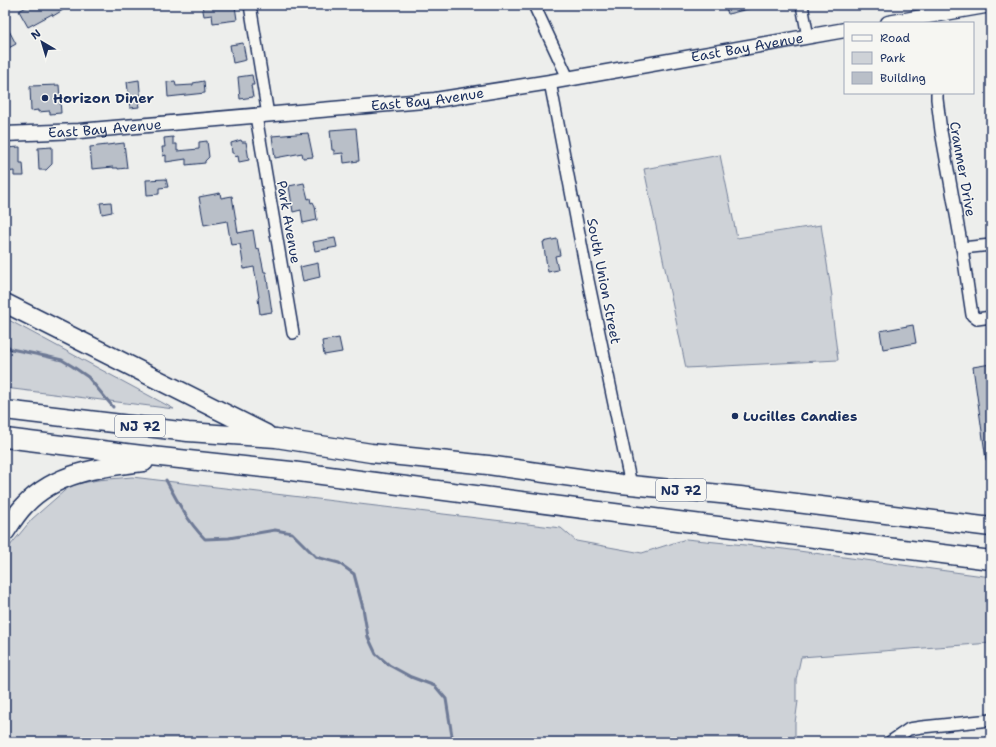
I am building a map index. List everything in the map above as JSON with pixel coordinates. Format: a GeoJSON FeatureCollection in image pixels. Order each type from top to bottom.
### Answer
{"type":"FeatureCollection","features":[{"type":"Feature","properties":{"kind":"highway"},"geometry":{"type":"LineString","coordinates":[[5,303],[276,438]]}},
{"type":"Feature","properties":{"kind":"highway","name":"NJ 72"},"geometry":{"type":"LineString","coordinates":[[5,410],[188,432],[276,438],[371,453],[488,465],[631,485],[740,496],[991,527]]}},
{"type":"Feature","properties":{"kind":"highway","name":"NJ 72"},"geometry":{"type":"LineString","coordinates":[[5,438],[291,471],[991,560]]}},
{"type":"Feature","properties":{"kind":"highway"},"geometry":{"type":"LineString","coordinates":[[5,532],[24,505],[39,492],[53,483],[74,474],[100,467],[176,458]]}},
{"type":"Feature","properties":{"kind":"street","name":"Park Avenue"},"geometry":{"type":"LineString","coordinates":[[250,5],[262,116],[293,332]]}},
{"type":"Feature","properties":{"kind":"street"},"geometry":{"type":"LineString","coordinates":[[534,5],[568,78]]}},
{"type":"Feature","properties":{"kind":"street"},"geometry":{"type":"LineString","coordinates":[[802,5],[808,37]]}},
{"type":"Feature","properties":{"kind":"street"},"geometry":{"type":"LineString","coordinates":[[901,22],[940,19],[991,5]]}},
{"type":"Feature","properties":{"kind":"street","name":"East Bay Avenue"},"geometry":{"type":"LineString","coordinates":[[5,134],[79,131],[435,100],[550,82],[844,30]]}},
{"type":"Feature","properties":{"kind":"street","name":"South Union Street"},"geometry":{"type":"LineString","coordinates":[[550,82],[588,280],[631,485]]}},
{"type":"Feature","properties":{"kind":"street","name":"Cranmer Drive"},"geometry":{"type":"LineString","coordinates":[[937,94],[941,131],[962,248],[972,315],[977,319],[991,317]]}},
{"type":"Feature","properties":{"kind":"street"},"geometry":{"type":"LineString","coordinates":[[962,248],[991,245]]}},
{"type":"Feature","properties":{"kind":"street"},"geometry":{"type":"LineString","coordinates":[[890,742],[909,729],[991,720]]}},
{"type":"Feature","properties":{"kind":"green space"},"geometry":{"type":"Polygon","coordinates":[[[720,155],[737,238],[821,225],[832,296],[832,312],[838,360],[686,368],[644,169],[720,155]]]}},
{"type":"Feature","properties":{"kind":"green space"},"geometry":{"type":"Polygon","coordinates":[[[5,318],[174,409],[5,388],[5,318]]]}},
{"type":"Feature","properties":{"kind":"green space"},"geometry":{"type":"Polygon","coordinates":[[[132,477],[561,528],[576,541],[642,553],[686,539],[784,549],[991,577],[991,643],[801,657],[796,680],[796,702],[798,701],[795,723],[796,742],[5,742],[5,552],[32,519],[71,485],[98,480],[132,477]]]}},
{"type":"Feature","properties":{"kind":"building"},"geometry":{"type":"Polygon","coordinates":[[[30,5],[60,5],[63,10],[53,16],[52,14],[28,27],[19,11],[30,5]]]}},
{"type":"Feature","properties":{"kind":"building"},"geometry":{"type":"Polygon","coordinates":[[[202,5],[224,5],[224,7],[235,6],[237,20],[213,23],[212,15],[204,16],[202,5]]]}},
{"type":"Feature","properties":{"kind":"building"},"geometry":{"type":"Polygon","coordinates":[[[725,5],[751,5],[752,8],[728,14],[725,5]]]}},
{"type":"Feature","properties":{"kind":"building"},"geometry":{"type":"Polygon","coordinates":[[[5,23],[16,44],[5,50],[5,23]]]}},
{"type":"Feature","properties":{"kind":"building"},"geometry":{"type":"Polygon","coordinates":[[[243,43],[246,60],[233,63],[230,45],[243,43]]]}},
{"type":"Feature","properties":{"kind":"building"},"geometry":{"type":"Polygon","coordinates":[[[252,75],[254,85],[251,85],[253,97],[240,99],[238,77],[252,75]]]}},
{"type":"Feature","properties":{"kind":"building"},"geometry":{"type":"Polygon","coordinates":[[[139,80],[141,102],[138,102],[139,107],[130,108],[127,82],[139,80]]]}},
{"type":"Feature","properties":{"kind":"building"},"geometry":{"type":"Polygon","coordinates":[[[175,81],[176,86],[193,85],[193,83],[204,81],[205,93],[168,97],[167,82],[175,81]]]}},
{"type":"Feature","properties":{"kind":"building","name":"Horizon Diner"},"geometry":{"type":"Polygon","coordinates":[[[59,85],[61,113],[50,114],[50,111],[31,111],[30,86],[59,85]]]}},
{"type":"Feature","properties":{"kind":"building"},"geometry":{"type":"Polygon","coordinates":[[[356,128],[359,161],[344,163],[343,153],[334,154],[334,150],[332,150],[330,130],[356,128]]]}},
{"type":"Feature","properties":{"kind":"building"},"geometry":{"type":"Polygon","coordinates":[[[308,133],[313,157],[303,158],[302,153],[275,158],[272,136],[308,133]]]}},
{"type":"Feature","properties":{"kind":"building"},"geometry":{"type":"Polygon","coordinates":[[[173,137],[173,144],[177,144],[177,151],[199,149],[199,142],[207,141],[209,157],[205,163],[186,165],[186,159],[166,162],[166,155],[163,156],[162,147],[165,147],[164,138],[173,137]]]}},
{"type":"Feature","properties":{"kind":"building"},"geometry":{"type":"Polygon","coordinates":[[[241,140],[242,142],[246,142],[249,160],[239,162],[238,156],[235,157],[234,153],[232,153],[231,143],[241,140]]]}},
{"type":"Feature","properties":{"kind":"building"},"geometry":{"type":"Polygon","coordinates":[[[124,143],[127,168],[118,169],[113,167],[92,169],[90,147],[124,143]]]}},
{"type":"Feature","properties":{"kind":"building"},"geometry":{"type":"Polygon","coordinates":[[[20,147],[20,163],[23,163],[24,176],[14,176],[14,171],[6,172],[5,148],[20,147]]]}},
{"type":"Feature","properties":{"kind":"building"},"geometry":{"type":"Polygon","coordinates":[[[52,147],[52,164],[46,170],[39,170],[38,148],[52,147]]]}},
{"type":"Feature","properties":{"kind":"building"},"geometry":{"type":"Polygon","coordinates":[[[166,179],[168,187],[159,188],[159,194],[147,195],[146,180],[166,179]]]}},
{"type":"Feature","properties":{"kind":"building"},"geometry":{"type":"Polygon","coordinates":[[[304,183],[308,199],[310,198],[311,203],[313,202],[315,206],[317,220],[303,223],[301,210],[293,212],[289,186],[304,183]]]}},
{"type":"Feature","properties":{"kind":"building"},"geometry":{"type":"Polygon","coordinates":[[[220,193],[221,198],[232,196],[238,233],[253,230],[256,249],[259,248],[264,272],[266,272],[272,312],[260,314],[254,267],[244,269],[240,244],[231,245],[227,221],[204,225],[199,197],[220,193]]]}},
{"type":"Feature","properties":{"kind":"building"},"geometry":{"type":"Polygon","coordinates":[[[111,202],[112,212],[102,214],[100,203],[111,202]]]}},
{"type":"Feature","properties":{"kind":"building"},"geometry":{"type":"Polygon","coordinates":[[[335,238],[337,247],[315,251],[313,242],[335,238]]]}},
{"type":"Feature","properties":{"kind":"building"},"geometry":{"type":"Polygon","coordinates":[[[557,239],[560,255],[555,256],[558,270],[548,272],[543,242],[557,239]]]}},
{"type":"Feature","properties":{"kind":"building"},"geometry":{"type":"Polygon","coordinates":[[[318,263],[320,277],[303,281],[300,267],[318,263]]]}},
{"type":"Feature","properties":{"kind":"building"},"geometry":{"type":"Polygon","coordinates":[[[913,325],[916,343],[883,349],[880,331],[913,325]]]}},
{"type":"Feature","properties":{"kind":"building"},"geometry":{"type":"Polygon","coordinates":[[[339,338],[342,352],[324,355],[322,341],[339,338]]]}},
{"type":"Feature","properties":{"kind":"building"},"geometry":{"type":"Polygon","coordinates":[[[991,364],[991,459],[986,460],[973,367],[991,364]]]}},
{"type":"Feature","properties":{"kind":"waterway"},"geometry":{"type":"LineString","coordinates":[[5,344],[11,349],[62,360],[88,377],[113,407]]}},
{"type":"Feature","properties":{"kind":"waterway"},"geometry":{"type":"LineString","coordinates":[[166,480],[188,518],[205,539],[229,538],[275,530],[292,533],[316,557],[339,563],[354,574],[363,608],[368,637],[376,654],[389,665],[411,677],[435,686],[446,699],[453,742]]}},
{"type":"Feature","properties":{"kind":"place","name":"Horizon Diner"},"geometry":{"type":"Point","coordinates":[45,98]}},
{"type":"Feature","properties":{"kind":"place","name":"Lucilles Candies"},"geometry":{"type":"Point","coordinates":[735,416]}}]}
